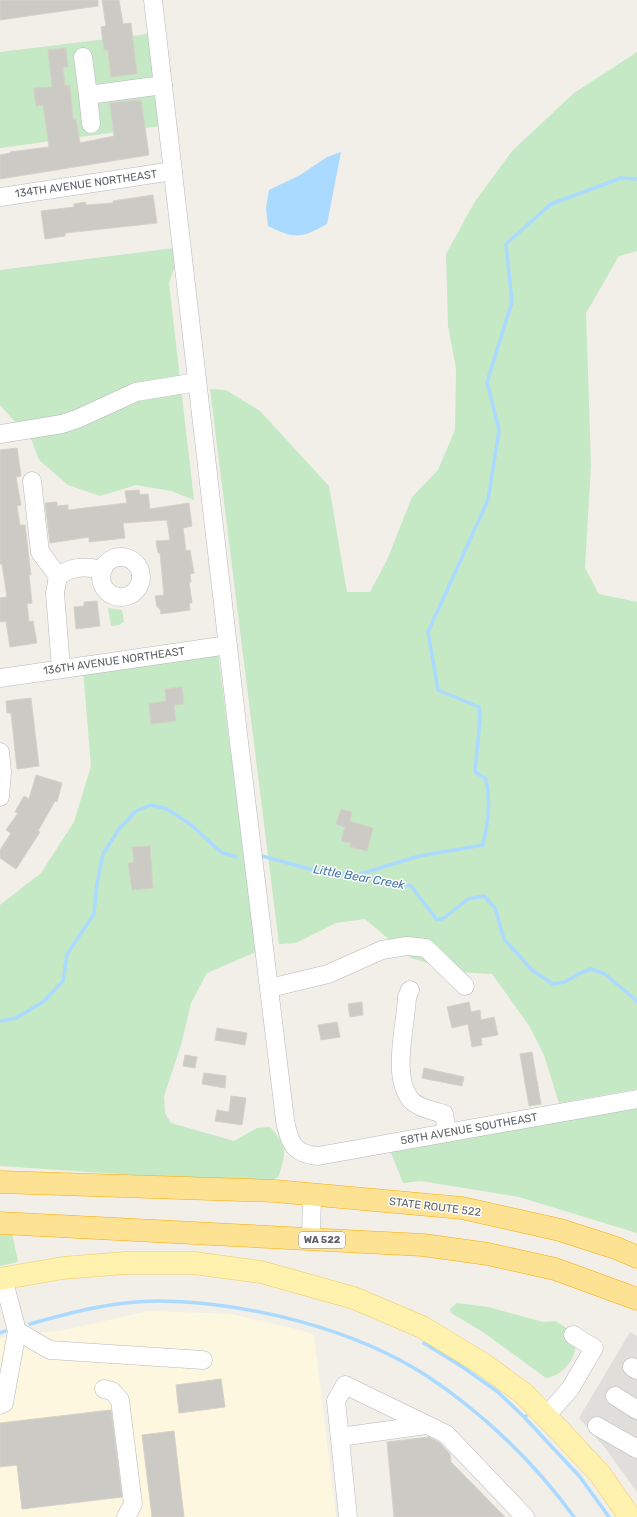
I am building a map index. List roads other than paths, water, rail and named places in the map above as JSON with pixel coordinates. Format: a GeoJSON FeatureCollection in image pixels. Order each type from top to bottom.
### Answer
{"type":"FeatureCollection","features":[{"type":"Feature","properties":{"kind":"highway","name":"STATE ROUTE 522"},"geometry":{"type":"LineString","coordinates":[[0,1182],[275,1190],[462,1208],[560,1230],[616,1248],[637,1258]]}},
{"type":"Feature","properties":{"kind":"highway","name":"WA 522"},"geometry":{"type":"LineString","coordinates":[[0,1223],[423,1245],[488,1254],[555,1269],[637,1299]]}},
{"type":"Feature","properties":{"kind":"main road"},"geometry":{"type":"LineString","coordinates":[[1,1278],[64,1268],[125,1263],[194,1263],[261,1272],[354,1298],[422,1327],[483,1364],[523,1393],[600,1474],[630,1517]]}},
{"type":"Feature","properties":{"kind":"street"},"geometry":{"type":"LineString","coordinates":[[153,0],[228,645],[270,988],[328,974],[382,950],[407,946],[426,948],[465,986]]}},
{"type":"Feature","properties":{"kind":"street"},"geometry":{"type":"LineString","coordinates":[[83,57],[91,124]]}},
{"type":"Feature","properties":{"kind":"street"},"geometry":{"type":"LineString","coordinates":[[88,94],[163,85]]}},
{"type":"Feature","properties":{"kind":"street","name":"134TH AVENUE NORTHEAST"},"geometry":{"type":"LineString","coordinates":[[0,196],[173,171]]}},
{"type":"Feature","properties":{"kind":"street"},"geometry":{"type":"LineString","coordinates":[[0,434],[62,424],[77,419],[136,392],[197,382]]}},
{"type":"Feature","properties":{"kind":"street"},"geometry":{"type":"LineString","coordinates":[[32,481],[40,552],[58,576]]}},
{"type":"Feature","properties":{"kind":"street"},"geometry":{"type":"LineString","coordinates":[[58,576],[76,567],[87,566],[103,570]]}},
{"type":"Feature","properties":{"kind":"street"},"geometry":{"type":"LineString","coordinates":[[58,576],[54,593],[61,668]]}},
{"type":"Feature","properties":{"kind":"street","name":"136TH AVENUE NORTHEAST"},"geometry":{"type":"LineString","coordinates":[[0,678],[228,645]]}},
{"type":"Feature","properties":{"kind":"street"},"geometry":{"type":"LineString","coordinates":[[0,752],[2,772],[0,797]]}},
{"type":"Feature","properties":{"kind":"street","name":"58TH AVENUE SOUTHEAST"},"geometry":{"type":"LineString","coordinates":[[270,988],[287,1133],[292,1144],[300,1152],[318,1156],[637,1099]]}},
{"type":"Feature","properties":{"kind":"street"},"geometry":{"type":"LineString","coordinates":[[410,990],[407,997],[401,1062],[404,1086],[413,1102],[427,1109],[444,1114],[447,1133]]}},
{"type":"Feature","properties":{"kind":"street"},"geometry":{"type":"LineString","coordinates":[[311,1239],[312,1194]]}},
{"type":"Feature","properties":{"kind":"street"},"geometry":{"type":"LineString","coordinates":[[0,1405],[4,1403],[17,1331],[1,1278]]}},
{"type":"Feature","properties":{"kind":"street"},"geometry":{"type":"LineString","coordinates":[[17,1331],[50,1350],[203,1360]]}},
{"type":"Feature","properties":{"kind":"street"},"geometry":{"type":"LineString","coordinates":[[546,1416],[570,1389],[594,1348],[573,1336]]}},
{"type":"Feature","properties":{"kind":"street"},"geometry":{"type":"LineString","coordinates":[[348,1517],[336,1401],[345,1385],[446,1434],[525,1517]]}},
{"type":"Feature","properties":{"kind":"street"},"geometry":{"type":"LineString","coordinates":[[104,1389],[112,1391],[120,1400],[133,1504],[126,1517]]}},
{"type":"Feature","properties":{"kind":"street"},"geometry":{"type":"LineString","coordinates":[[615,1396],[637,1410]]}},
{"type":"Feature","properties":{"kind":"street"},"geometry":{"type":"LineString","coordinates":[[340,1437],[426,1425]]}},
{"type":"Feature","properties":{"kind":"street"},"geometry":{"type":"LineString","coordinates":[[597,1426],[637,1449]]}},
{"type":"Feature","properties":{"kind":"water"},"geometry":{"type":"Polygon","coordinates":[[[341,152],[327,224],[304,235],[298,236],[285,233],[268,226],[266,208],[269,190],[300,175],[327,157],[341,152]]]}},
{"type":"Feature","properties":{"kind":"waterway"},"geometry":{"type":"LineString","coordinates":[[357,875],[419,856],[483,845],[489,804],[486,779],[475,772],[480,719],[479,707],[438,690],[428,632],[488,500],[499,430],[487,382],[512,302],[506,244],[551,204],[621,178],[637,179]]}},
{"type":"Feature","properties":{"kind":"waterway","name":"Little Bear Creek"},"geometry":{"type":"LineString","coordinates":[[0,1021],[16,1018],[43,1002],[63,981],[67,954],[94,914],[97,883],[103,854],[119,829],[136,811],[151,805],[167,809],[190,824],[221,852],[236,857]]}},
{"type":"Feature","properties":{"kind":"waterway","name":"Little Bear Creek"},"geometry":{"type":"LineString","coordinates":[[262,856],[317,871],[357,875],[411,886],[437,920],[444,918],[468,899],[484,896],[495,908],[504,939],[532,970],[553,984],[565,982],[578,974],[591,969],[605,974],[637,1001]]}},
{"type":"Feature","properties":{"kind":"waterway"},"geometry":{"type":"LineString","coordinates":[[30,1324],[78,1311],[110,1305],[142,1301],[158,1301],[227,1306],[298,1321],[333,1331],[398,1359],[448,1390],[488,1423],[525,1458],[559,1497],[574,1517]]}},
{"type":"Feature","properties":{"kind":"waterway"},"geometry":{"type":"LineString","coordinates":[[0,1333],[5,1331]]}},
{"type":"Feature","properties":{"kind":"waterway"},"geometry":{"type":"LineString","coordinates":[[424,1343],[464,1368],[498,1392],[525,1418]]}},
{"type":"Feature","properties":{"kind":"waterway"},"geometry":{"type":"LineString","coordinates":[[526,1416],[525,1418],[580,1477],[609,1517]]}}]}
